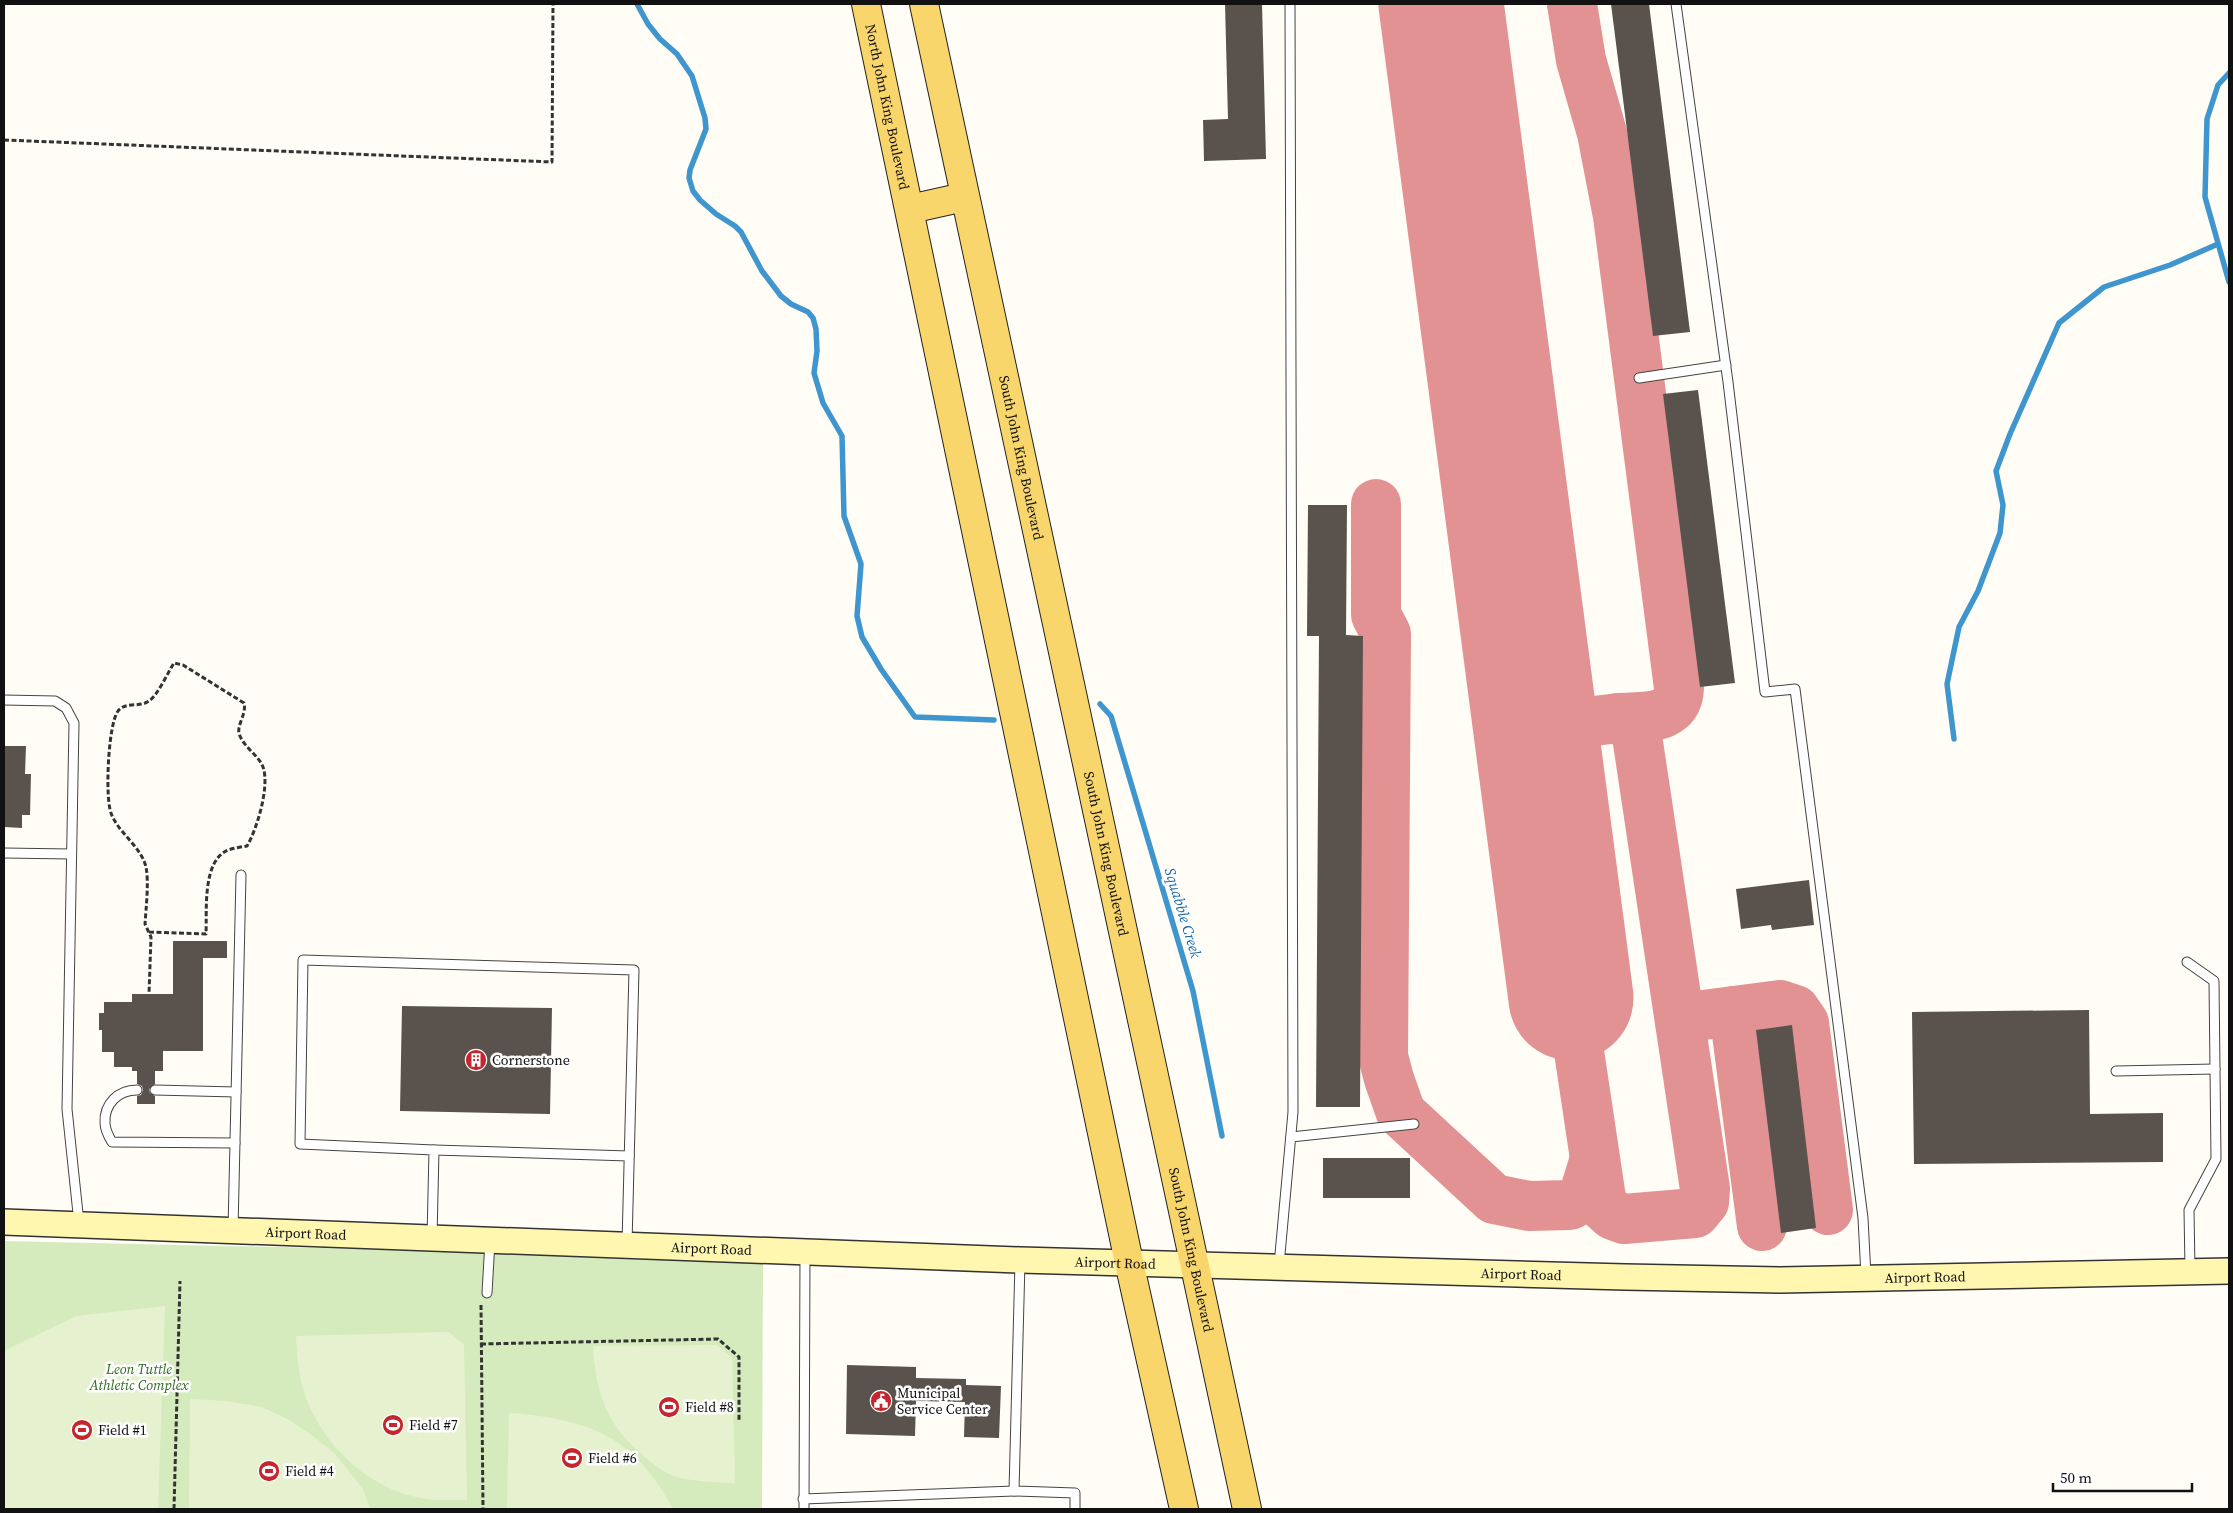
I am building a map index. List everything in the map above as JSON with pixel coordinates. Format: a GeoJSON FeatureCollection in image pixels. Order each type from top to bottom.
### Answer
{"type":"FeatureCollection","features":[{"type":"Feature","properties":{"kind":"main road","name":"North John King Boulevard"},"geometry":{"type":"LineString","coordinates":[[866,4],[910,208]]}},
{"type":"Feature","properties":{"kind":"main road"},"geometry":{"type":"LineString","coordinates":[[924,4],[964,197],[910,208],[1129,1262],[1184,1509]]}},
{"type":"Feature","properties":{"kind":"main road","name":"South John King Boulevard"},"geometry":{"type":"LineString","coordinates":[[964,197],[1247,1509]]}},
{"type":"Feature","properties":{"kind":"street","name":"Airport Road"},"geometry":{"type":"LineString","coordinates":[[4,1222],[1020,1260],[1279,1266],[1625,1278],[1866,1278],[2229,1271]]}},
{"type":"Feature","properties":{"kind":"lane"},"geometry":{"type":"LineString","coordinates":[[1279,1266],[1291,1137],[1293,1072],[1290,4]]}},
{"type":"Feature","properties":{"kind":"lane"},"geometry":{"type":"LineString","coordinates":[[1676,4],[1726,366],[1765,692],[1795,689],[1864,1226],[1866,1278]]}},
{"type":"Feature","properties":{"kind":"lane"},"geometry":{"type":"LineString","coordinates":[[1639,378],[1726,366]]}},
{"type":"Feature","properties":{"kind":"lane"},"geometry":{"type":"LineString","coordinates":[[4,700],[55,702],[66,708],[74,723],[67,1109],[80,1225]]}},
{"type":"Feature","properties":{"kind":"lane"},"geometry":{"type":"LineString","coordinates":[[4,853],[71,854]]}},
{"type":"Feature","properties":{"kind":"lane"},"geometry":{"type":"LineString","coordinates":[[233,1230],[241,875]]}},
{"type":"Feature","properties":{"kind":"lane"},"geometry":{"type":"LineString","coordinates":[[627,1245],[634,970],[303,960],[300,1144],[629,1156]]}},
{"type":"Feature","properties":{"kind":"lane"},"geometry":{"type":"LineString","coordinates":[[2187,962],[2214,981],[2216,1159],[2189,1210],[2190,1272]]}},
{"type":"Feature","properties":{"kind":"lane"},"geometry":{"type":"LineString","coordinates":[[2116,1071],[2215,1069]]}},
{"type":"Feature","properties":{"kind":"lane"},"geometry":{"type":"LineString","coordinates":[[137,1090],[115,1096],[106,1109],[105,1125],[112,1142],[235,1143]]}},
{"type":"Feature","properties":{"kind":"lane"},"geometry":{"type":"LineString","coordinates":[[155,1090],[236,1092]]}},
{"type":"Feature","properties":{"kind":"lane"},"geometry":{"type":"LineString","coordinates":[[1291,1137],[1414,1124]]}},
{"type":"Feature","properties":{"kind":"lane"},"geometry":{"type":"LineString","coordinates":[[432,1238],[434,1150]]}},
{"type":"Feature","properties":{"kind":"lane"},"geometry":{"type":"LineString","coordinates":[[487,1293],[490,1240]]}},
{"type":"Feature","properties":{"kind":"lane"},"geometry":{"type":"LineString","coordinates":[[804,1509],[805,1252]]}},
{"type":"Feature","properties":{"kind":"lane"},"geometry":{"type":"LineString","coordinates":[[1014,1492],[1020,1260]]}},
{"type":"Feature","properties":{"kind":"lane"},"geometry":{"type":"LineString","coordinates":[[803,1500],[1014,1492],[1075,1493],[1075,1509]]}},
{"type":"Feature","properties":{"kind":"path"},"geometry":{"type":"LineString","coordinates":[[4,140],[552,162],[553,4]]}},
{"type":"Feature","properties":{"kind":"path"},"geometry":{"type":"LineString","coordinates":[[149,932],[206,934],[210,872],[217,858],[227,851],[247,846],[253,836],[264,794],[263,767],[240,737],[238,731],[246,710],[244,703],[183,665],[174,662],[150,700],[140,706],[126,705],[118,711],[111,738],[108,774],[111,813],[142,857],[146,868],[145,924],[151,937],[149,994]]}},
{"type":"Feature","properties":{"kind":"path"},"geometry":{"type":"LineString","coordinates":[[174,1509],[180,1280]]}},
{"type":"Feature","properties":{"kind":"path"},"geometry":{"type":"LineString","coordinates":[[482,1302],[482,1509]]}},
{"type":"Feature","properties":{"kind":"path"},"geometry":{"type":"LineString","coordinates":[[481,1344],[718,1339],[739,1357],[739,1420]]}},
{"type":"Feature","properties":{"kind":"green space","name":"Leon Tuttle Athletic Complex"},"geometry":{"type":"Polygon","coordinates":[[[4,1241],[763,1258],[762,1509],[4,1509],[4,1241]]]}},
{"type":"Feature","properties":{"kind":"green space","name":"Field #1"},"geometry":{"type":"Polygon","coordinates":[[[165,1306],[158,1509],[4,1509],[4,1351],[76,1316],[165,1306]]]}},
{"type":"Feature","properties":{"kind":"green space","name":"Field #7"},"geometry":{"type":"Polygon","coordinates":[[[449,1332],[464,1345],[467,1500],[421,1498],[400,1492],[380,1483],[344,1457],[318,1422],[308,1402],[301,1381],[296,1336],[449,1332]]]}},
{"type":"Feature","properties":{"kind":"green space","name":"Field #8"},"geometry":{"type":"Polygon","coordinates":[[[717,1345],[732,1358],[735,1483],[696,1481],[681,1478],[658,1468],[648,1460],[632,1446],[613,1421],[601,1394],[594,1363],[593,1346],[717,1345]]]}},
{"type":"Feature","properties":{"kind":"green space","name":"Field #4"},"geometry":{"type":"Polygon","coordinates":[[[190,1399],[227,1401],[262,1407],[289,1420],[334,1453],[363,1489],[370,1509],[189,1509],[190,1399]]]}},
{"type":"Feature","properties":{"kind":"green space","name":"Field #6"},"geometry":{"type":"Polygon","coordinates":[[[509,1413],[563,1420],[606,1436],[625,1448],[642,1464],[658,1484],[673,1509],[507,1509],[509,1413]]]}},
{"type":"Feature","properties":{"kind":"building"},"geometry":{"type":"Polygon","coordinates":[[[1225,4],[1262,4],[1266,159],[1204,161],[1203,120],[1228,119],[1225,4]]]}},
{"type":"Feature","properties":{"kind":"building"},"geometry":{"type":"Polygon","coordinates":[[[1611,4],[1649,4],[1690,332],[1653,336],[1611,4]]]}},
{"type":"Feature","properties":{"kind":"building"},"geometry":{"type":"Polygon","coordinates":[[[1698,390],[1735,683],[1700,687],[1663,394],[1698,390]]]}},
{"type":"Feature","properties":{"kind":"building"},"geometry":{"type":"Polygon","coordinates":[[[1308,505],[1347,505],[1346,635],[1363,636],[1360,1107],[1316,1107],[1319,636],[1307,636],[1308,505]]]}},
{"type":"Feature","properties":{"kind":"building"},"geometry":{"type":"Polygon","coordinates":[[[4,746],[26,746],[25,774],[31,774],[30,815],[22,815],[22,828],[4,827],[4,746]]]}},
{"type":"Feature","properties":{"kind":"building"},"geometry":{"type":"Polygon","coordinates":[[[1809,880],[1814,925],[1772,930],[1771,925],[1741,929],[1736,889],[1809,880]]]}},
{"type":"Feature","properties":{"kind":"building"},"geometry":{"type":"Polygon","coordinates":[[[173,941],[227,941],[227,958],[203,958],[203,1051],[163,1051],[163,1071],[155,1071],[155,1084],[149,1089],[150,1093],[155,1096],[155,1104],[137,1104],[137,1096],[141,1095],[143,1090],[142,1086],[137,1084],[137,1071],[132,1071],[132,1067],[114,1067],[114,1052],[102,1052],[102,1030],[99,1030],[99,1013],[104,1013],[104,1002],[132,1002],[132,994],[173,994],[173,941]]]}},
{"type":"Feature","properties":{"kind":"building","name":"Cornerstone"},"geometry":{"type":"Polygon","coordinates":[[[402,1006],[552,1008],[550,1114],[400,1111],[402,1006]]]}},
{"type":"Feature","properties":{"kind":"building"},"geometry":{"type":"Polygon","coordinates":[[[2089,1010],[2090,1114],[2163,1113],[2163,1162],[1914,1164],[1912,1012],[2089,1010]]]}},
{"type":"Feature","properties":{"kind":"building"},"geometry":{"type":"Polygon","coordinates":[[[1792,1025],[1816,1228],[1781,1233],[1756,1030],[1792,1025]]]}},
{"type":"Feature","properties":{"kind":"building"},"geometry":{"type":"Polygon","coordinates":[[[1323,1158],[1410,1158],[1410,1198],[1323,1198],[1323,1158]]]}},
{"type":"Feature","properties":{"kind":"building","name":"Municipal Service Center"},"geometry":{"type":"Polygon","coordinates":[[[847,1365],[916,1367],[916,1378],[966,1379],[966,1385],[1001,1386],[999,1438],[964,1437],[965,1402],[916,1401],[915,1436],[846,1434],[847,1365]]]}},
{"type":"Feature","properties":{"kind":"waterway","name":"Squabble Creek"},"geometry":{"type":"LineString","coordinates":[[637,4],[648,24],[660,39],[677,54],[692,76],[705,118],[706,129],[690,170],[689,178],[693,191],[716,214],[741,232],[762,271],[781,296],[791,304],[808,312],[813,318],[816,329],[817,351],[814,373],[823,403],[842,436],[844,516],[861,564],[857,616],[862,637],[881,669],[915,717],[994,720]]}},
{"type":"Feature","properties":{"kind":"waterway"},"geometry":{"type":"LineString","coordinates":[[2229,73],[2218,85],[2207,119],[2205,197],[2229,282]]}},
{"type":"Feature","properties":{"kind":"waterway"},"geometry":{"type":"LineString","coordinates":[[1954,739],[1947,684],[1959,627],[1978,591],[2000,533],[2003,505],[1996,471],[2010,434],[2059,323],[2104,287],[2170,265],[2218,244]]}},
{"type":"Feature","properties":{"kind":"waterway","name":"Squabble Creek"},"geometry":{"type":"LineString","coordinates":[[1100,704],[1111,716],[1193,991],[1222,1136]]}},
{"type":"Feature","properties":{"kind":"taxiway"},"geometry":{"type":"LineString","coordinates":[[1572,4],[1581,60],[1602,133],[1618,216],[1679,688],[1677,699],[1673,706],[1666,711],[1658,715],[1619,718]]}},
{"type":"Feature","properties":{"kind":"taxiway"},"geometry":{"type":"LineString","coordinates":[[1376,504],[1376,615],[1386,634],[1383,1056],[1389,1079],[1401,1113],[1494,1199],[1529,1206],[1570,1205],[1580,1199],[1585,1191],[1594,1162]]}},
{"type":"Feature","properties":{"kind":"taxiway"},"geometry":{"type":"LineString","coordinates":[[1536,728],[1619,718],[1628,722],[1637,736],[1705,1189],[1704,1202],[1695,1213],[1624,1219],[1613,1215],[1602,1205],[1571,998]]}},
{"type":"Feature","properties":{"kind":"taxiway"},"geometry":{"type":"LineString","coordinates":[[1734,1011],[1780,1005],[1795,1010],[1804,1023],[1828,1210]]}},
{"type":"Feature","properties":{"kind":"taxiway"},"geometry":{"type":"LineString","coordinates":[[1680,1018],[1734,1011],[1762,1226]]}},
{"type":"Feature","properties":{"kind":"runway"},"geometry":{"type":"LineString","coordinates":[[1441,4],[1571,998]]}},
{"type":"Feature","properties":{"kind":"place","name":"Cornerstone"},"geometry":{"type":"Point","coordinates":[476,1060]}},
{"type":"Feature","properties":{"kind":"place","name":"Municipal Service Center"},"geometry":{"type":"Point","coordinates":[881,1401]}},
{"type":"Feature","properties":{"kind":"place","name":"Field #8"},"geometry":{"type":"Point","coordinates":[669,1407]}},
{"type":"Feature","properties":{"kind":"place","name":"Field #7"},"geometry":{"type":"Point","coordinates":[393,1425]}},
{"type":"Feature","properties":{"kind":"place","name":"Field #1"},"geometry":{"type":"Point","coordinates":[82,1430]}},
{"type":"Feature","properties":{"kind":"place","name":"Field #6"},"geometry":{"type":"Point","coordinates":[572,1458]}},
{"type":"Feature","properties":{"kind":"place","name":"Field #4"},"geometry":{"type":"Point","coordinates":[269,1471]}}]}
